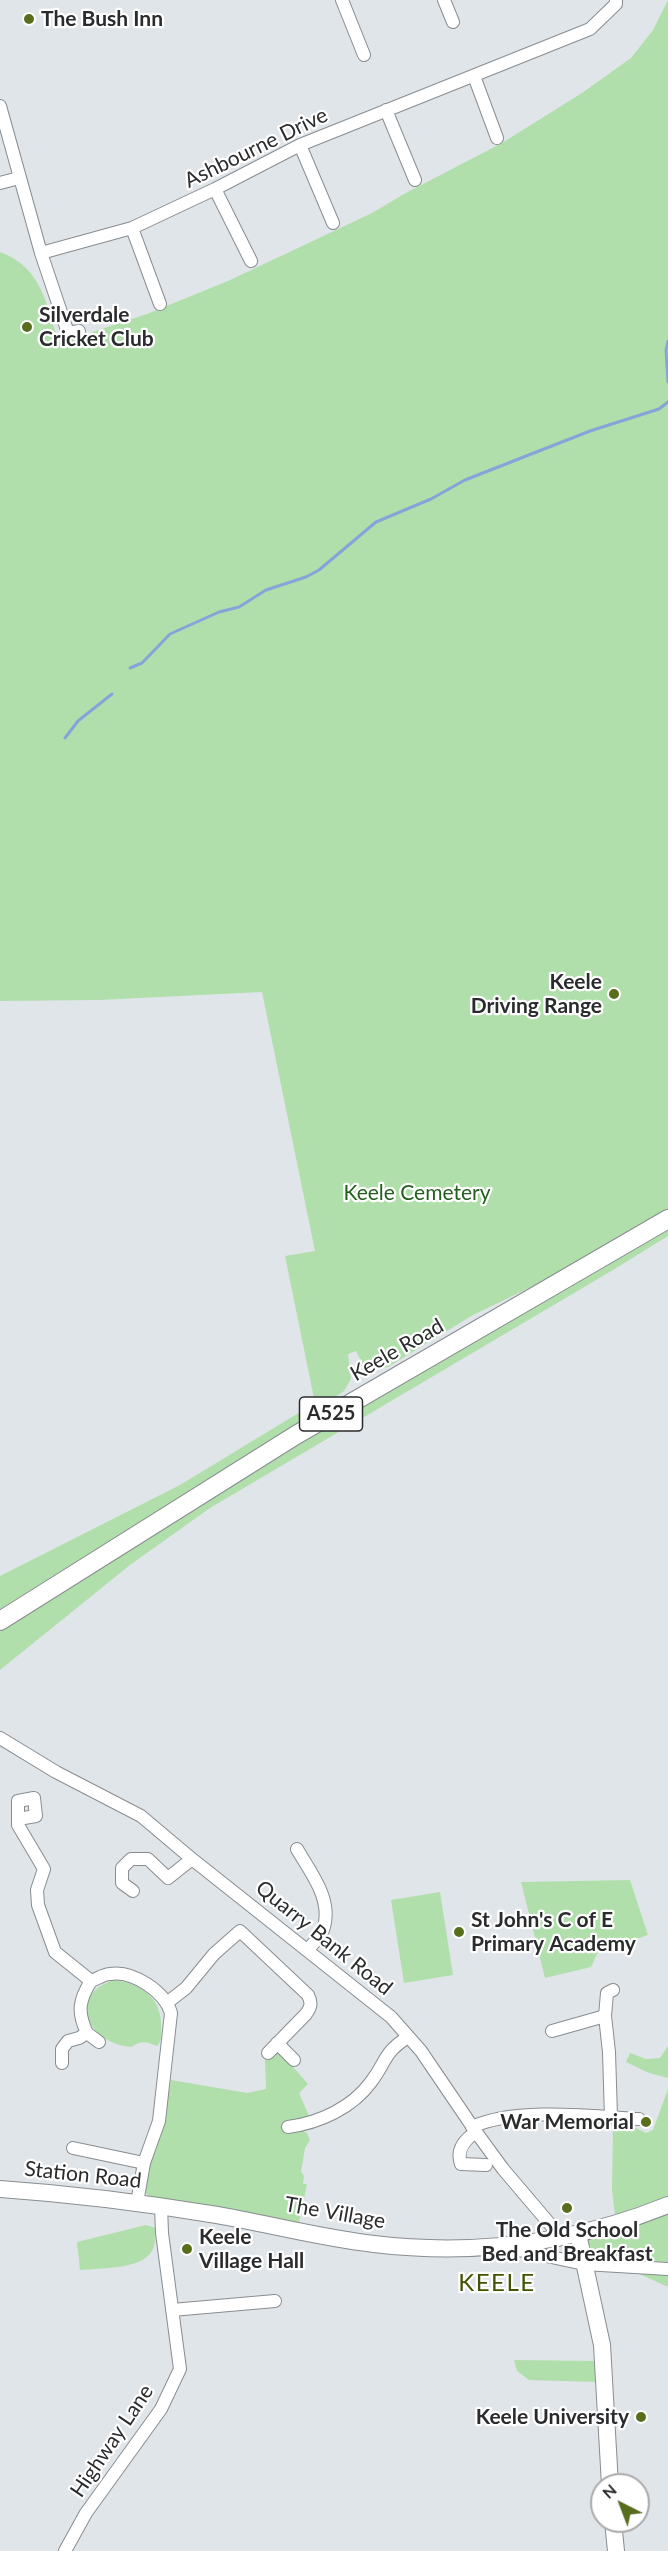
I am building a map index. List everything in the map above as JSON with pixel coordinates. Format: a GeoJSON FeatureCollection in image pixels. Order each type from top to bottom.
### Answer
{"type":"FeatureCollection","features":[{"type":"Feature","properties":{"kind":"main road","name":"Keele Road"},"geometry":{"type":"LineString","coordinates":[[0,1621],[296,1435],[668,1219]]}},
{"type":"Feature","properties":{"kind":"street"},"geometry":{"type":"LineString","coordinates":[[342,0],[364,55]]}},
{"type":"Feature","properties":{"kind":"street"},"geometry":{"type":"LineString","coordinates":[[444,0],[453,22]]}},
{"type":"Feature","properties":{"kind":"street","name":"Ashbourne Drive"},"geometry":{"type":"LineString","coordinates":[[41,253],[132,228],[300,145],[590,29],[616,4],[616,0]]}},
{"type":"Feature","properties":{"kind":"street"},"geometry":{"type":"LineString","coordinates":[[474,76],[497,138]]}},
{"type":"Feature","properties":{"kind":"street"},"geometry":{"type":"LineString","coordinates":[[0,106],[41,253],[68,333],[79,331]]}},
{"type":"Feature","properties":{"kind":"street"},"geometry":{"type":"LineString","coordinates":[[386,110],[415,180]]}},
{"type":"Feature","properties":{"kind":"street"},"geometry":{"type":"LineString","coordinates":[[300,145],[333,223]]}},
{"type":"Feature","properties":{"kind":"street"},"geometry":{"type":"LineString","coordinates":[[0,183],[19,178]]}},
{"type":"Feature","properties":{"kind":"street"},"geometry":{"type":"LineString","coordinates":[[215,189],[251,261]]}},
{"type":"Feature","properties":{"kind":"street"},"geometry":{"type":"LineString","coordinates":[[132,228],[160,304]]}},
{"type":"Feature","properties":{"kind":"street","name":"Quarry Bank Road"},"geometry":{"type":"LineString","coordinates":[[0,1738],[56,1772],[141,1816],[391,2017],[408,2037],[474,2130],[554,2229],[558,2240]]}},
{"type":"Feature","properties":{"kind":"street"},"geometry":{"type":"LineString","coordinates":[[18,1819],[18,1825],[44,1869],[37,1890],[38,1905],[55,1952],[92,1981]]}},
{"type":"Feature","properties":{"kind":"street"},"geometry":{"type":"LineString","coordinates":[[297,1849],[324,1895],[327,1908],[324,1929],[308,1950]]}},
{"type":"Feature","properties":{"kind":"street"},"geometry":{"type":"LineString","coordinates":[[133,1891],[122,1883],[122,1868],[131,1859],[148,1859],[168,1878],[192,1859]]}},
{"type":"Feature","properties":{"kind":"street"},"geometry":{"type":"LineString","coordinates":[[168,2002],[186,1988],[214,1954],[240,1931],[308,1995],[311,2001],[306,2014],[268,2053]]}},
{"type":"Feature","properties":{"kind":"street"},"geometry":{"type":"LineString","coordinates":[[99,2042],[87,2033],[81,2020],[79,2006],[92,1981],[110,1974],[126,1976],[154,1989],[168,2002],[171,2013],[159,2121],[144,2163],[137,2203]]}},
{"type":"Feature","properties":{"kind":"street"},"geometry":{"type":"LineString","coordinates":[[611,2117],[615,2103],[605,1998],[607,1993],[613,1990]]}},
{"type":"Feature","properties":{"kind":"street"},"geometry":{"type":"LineString","coordinates":[[552,2031],[605,2016]]}},
{"type":"Feature","properties":{"kind":"street"},"geometry":{"type":"LineString","coordinates":[[62,2063],[62,2049],[68,2041],[80,2038],[87,2033]]}},
{"type":"Feature","properties":{"kind":"street"},"geometry":{"type":"LineString","coordinates":[[288,2127],[321,2120],[362,2094],[392,2047],[408,2037]]}},
{"type":"Feature","properties":{"kind":"street"},"geometry":{"type":"LineString","coordinates":[[277,2043],[294,2060]]}},
{"type":"Feature","properties":{"kind":"street"},"geometry":{"type":"LineString","coordinates":[[486,2165],[455,2166],[461,2146],[486,2120],[517,2115],[639,2119]]}},
{"type":"Feature","properties":{"kind":"street"},"geometry":{"type":"LineString","coordinates":[[73,2148],[144,2163]]}},
{"type":"Feature","properties":{"kind":"street","name":"Station Road"},"geometry":{"type":"LineString","coordinates":[[0,2189],[161,2206]]}},
{"type":"Feature","properties":{"kind":"street","name":"The Village"},"geometry":{"type":"LineString","coordinates":[[161,2206],[373,2244],[427,2249],[504,2247],[558,2240],[615,2224],[668,2205]]}},
{"type":"Feature","properties":{"kind":"street","name":"Highway Lane"},"geometry":{"type":"LineString","coordinates":[[65,2551],[86,2513],[161,2409],[180,2369],[162,2234],[161,2206]]}},
{"type":"Feature","properties":{"kind":"street"},"geometry":{"type":"LineString","coordinates":[[578,2234],[602,2345],[609,2473]]}},
{"type":"Feature","properties":{"kind":"street","name":"The Village"},"geometry":{"type":"LineString","coordinates":[[504,2247],[584,2264],[668,2269]]}},
{"type":"Feature","properties":{"kind":"street"},"geometry":{"type":"LineString","coordinates":[[172,2310],[275,2301]]}},
{"type":"Feature","properties":{"kind":"street"},"geometry":{"type":"LineString","coordinates":[[614,2533],[616,2551]]}},
{"type":"Feature","properties":{"kind":"green space","name":"Keele Cemetery"},"geometry":{"type":"Polygon","coordinates":[[[668,0],[668,1212],[556,1275],[473,1315],[388,1367],[375,1369],[362,1363],[356,1351],[348,1354],[351,1379],[344,1391],[250,1456],[0,1613],[0,1576],[180,1485],[315,1403],[285,1256],[315,1251],[262,992],[99,1000],[0,1001],[0,252],[25,267],[34,278],[46,302],[59,343],[147,314],[228,281],[372,213],[502,143],[582,93],[631,58],[653,30],[668,0]]]}},
{"type":"Feature","properties":{"kind":"green space"},"geometry":{"type":"Polygon","coordinates":[[[668,1226],[668,1236],[613,1270],[210,1508],[130,1565],[0,1670],[0,1627],[197,1502],[668,1226]]]}},
{"type":"Feature","properties":{"kind":"green space"},"geometry":{"type":"Polygon","coordinates":[[[630,1880],[648,1935],[598,1952],[591,1967],[545,1978],[521,1882],[630,1880]]]}},
{"type":"Feature","properties":{"kind":"green space"},"geometry":{"type":"Polygon","coordinates":[[[440,1892],[453,1975],[404,1983],[391,1900],[440,1892]]]}},
{"type":"Feature","properties":{"kind":"green space"},"geometry":{"type":"Polygon","coordinates":[[[114,1980],[141,1989],[154,2001],[161,2018],[161,2038],[157,2046],[144,2042],[132,2047],[117,2044],[94,2028],[88,2018],[87,2007],[90,1996],[99,1987],[114,1980]]]}},
{"type":"Feature","properties":{"kind":"green space"},"geometry":{"type":"Polygon","coordinates":[[[668,2046],[668,2078],[649,2073],[626,2062],[630,2053],[646,2059],[660,2058],[668,2046]]]}},
{"type":"Feature","properties":{"kind":"green space"},"geometry":{"type":"Polygon","coordinates":[[[275,2052],[280,2052],[308,2084],[299,2093],[309,2116],[287,2123],[307,2133],[310,2140],[305,2148],[301,2172],[304,2176],[303,2184],[307,2184],[299,2223],[149,2197],[144,2190],[171,2080],[247,2093],[266,2089],[265,2060],[275,2052]]]}},
{"type":"Feature","properties":{"kind":"green space"},"geometry":{"type":"Polygon","coordinates":[[[668,2089],[668,2196],[615,2215],[612,2190],[613,2125],[634,2127],[646,2133],[653,2130],[668,2089]]]}},
{"type":"Feature","properties":{"kind":"green space"},"geometry":{"type":"Polygon","coordinates":[[[668,2204],[668,2287],[624,2267],[584,2264],[578,2234],[668,2204]]]}},
{"type":"Feature","properties":{"kind":"green space"},"geometry":{"type":"Polygon","coordinates":[[[146,2225],[155,2228],[155,2243],[147,2257],[139,2262],[119,2267],[80,2270],[77,2242],[146,2225]]]}},
{"type":"Feature","properties":{"kind":"green space"},"geometry":{"type":"Polygon","coordinates":[[[514,2360],[595,2361],[598,2382],[529,2380],[517,2371],[514,2360]]]}},
{"type":"Feature","properties":{"kind":"waterway"},"geometry":{"type":"LineString","coordinates":[[668,341],[666,350],[668,382]]}},
{"type":"Feature","properties":{"kind":"waterway"},"geometry":{"type":"LineString","coordinates":[[130,668],[142,663],[170,634],[219,612],[239,607],[266,590],[306,577],[319,570],[376,522],[431,499],[465,480],[590,431],[659,409],[668,402]]}},
{"type":"Feature","properties":{"kind":"waterway"},"geometry":{"type":"LineString","coordinates":[[65,738],[78,721],[112,694]]}},
{"type":"Feature","properties":{"kind":"place","name":"The Bush Inn"},"geometry":{"type":"Point","coordinates":[29,19]}},
{"type":"Feature","properties":{"kind":"place","name":"Silverdale Cricket Club"},"geometry":{"type":"Point","coordinates":[27,327]}},
{"type":"Feature","properties":{"kind":"place","name":"Keele Driving Range"},"geometry":{"type":"Point","coordinates":[614,994]}},
{"type":"Feature","properties":{"kind":"place","name":"St John's C of E Primary Academy"},"geometry":{"type":"Point","coordinates":[459,1932]}},
{"type":"Feature","properties":{"kind":"place","name":"War Memorial"},"geometry":{"type":"Point","coordinates":[646,2122]}},
{"type":"Feature","properties":{"kind":"place","name":"The Old School Bed and Breakfast"},"geometry":{"type":"Point","coordinates":[567,2208]}},
{"type":"Feature","properties":{"kind":"place","name":"Keele Village Hall"},"geometry":{"type":"Point","coordinates":[187,2249]}},
{"type":"Feature","properties":{"kind":"place","name":"Keele University"},"geometry":{"type":"Point","coordinates":[641,2417]}},
{"type":"Feature","properties":{"kind":"district","name":"KEELE"},"geometry":{"type":"Point","coordinates":[497,2283]}}]}
